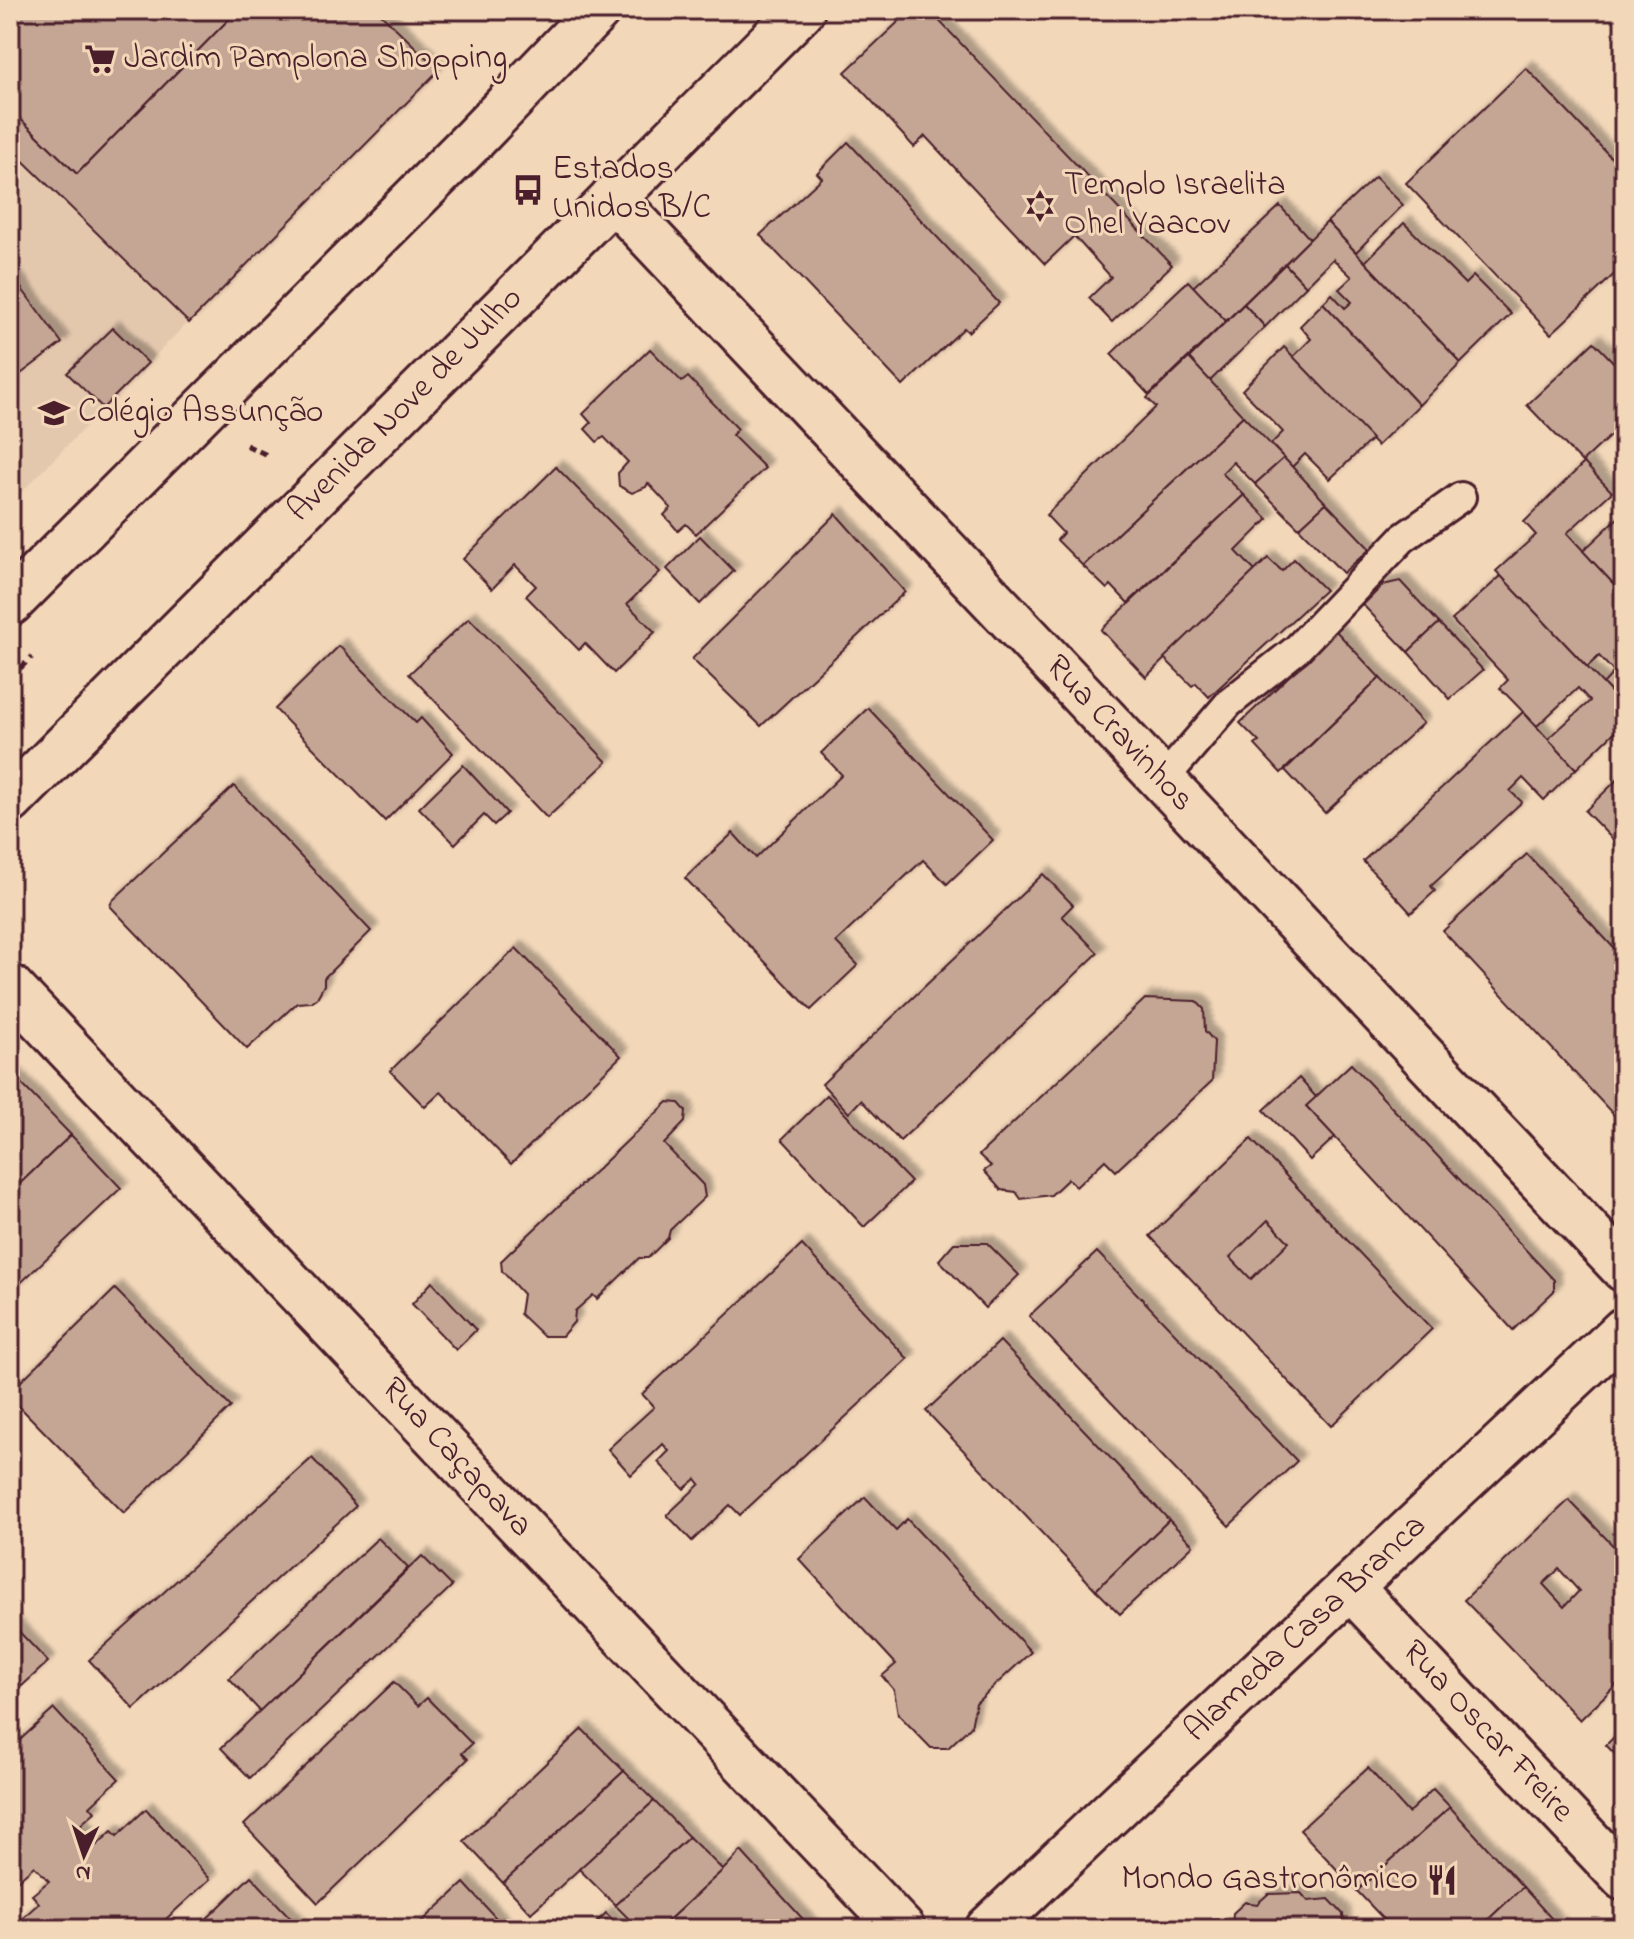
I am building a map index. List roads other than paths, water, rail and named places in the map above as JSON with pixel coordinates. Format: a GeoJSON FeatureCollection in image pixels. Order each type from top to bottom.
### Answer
{"type":"FeatureCollection","features":[{"type":"Feature","properties":{"kind":"street"},"geometry":{"type":"LineString","coordinates":[[10,603],[474,139],[598,10]]}},
{"type":"Feature","properties":{"kind":"street","name":"Avenida Nove de Julho"},"geometry":{"type":"LineString","coordinates":[[10,801],[802,10]]}},
{"type":"Feature","properties":{"kind":"street","name":"Rua Cravinhos"},"geometry":{"type":"LineString","coordinates":[[613,198],[1624,1269]]}},
{"type":"Feature","properties":{"kind":"street","name":"Rua Caçapava"},"geometry":{"type":"LineString","coordinates":[[10,987],[902,1929]]}},
{"type":"Feature","properties":{"kind":"street","name":"Alameda Casa Branca"},"geometry":{"type":"LineString","coordinates":[[988,1929],[1624,1330]]}},
{"type":"Feature","properties":{"kind":"street","name":"Rua Oscar Freire"},"geometry":{"type":"LineString","coordinates":[[1350,1587],[1624,1878]]}},
{"type":"Feature","properties":{"kind":"lane"},"geometry":{"type":"LineString","coordinates":[[1163,780],[1229,703],[1297,649],[1403,538],[1461,497]]}},
{"type":"Feature","properties":{"kind":"place","name":"Jardim Pamplona Shopping"},"geometry":{"type":"Point","coordinates":[100,59]}},
{"type":"Feature","properties":{"kind":"place","name":"Estados Unidos B/C"},"geometry":{"type":"Point","coordinates":[528,190]}},
{"type":"Feature","properties":{"kind":"place","name":"Templo Israelita Ohel Yaacov"},"geometry":{"type":"Point","coordinates":[1040,206]}},
{"type":"Feature","properties":{"kind":"place","name":"Colégio Assunção"},"geometry":{"type":"Point","coordinates":[54,413]}},
{"type":"Feature","properties":{"kind":"place","name":"Mondo Gastronômico"},"geometry":{"type":"Point","coordinates":[1442,1880]}}]}
